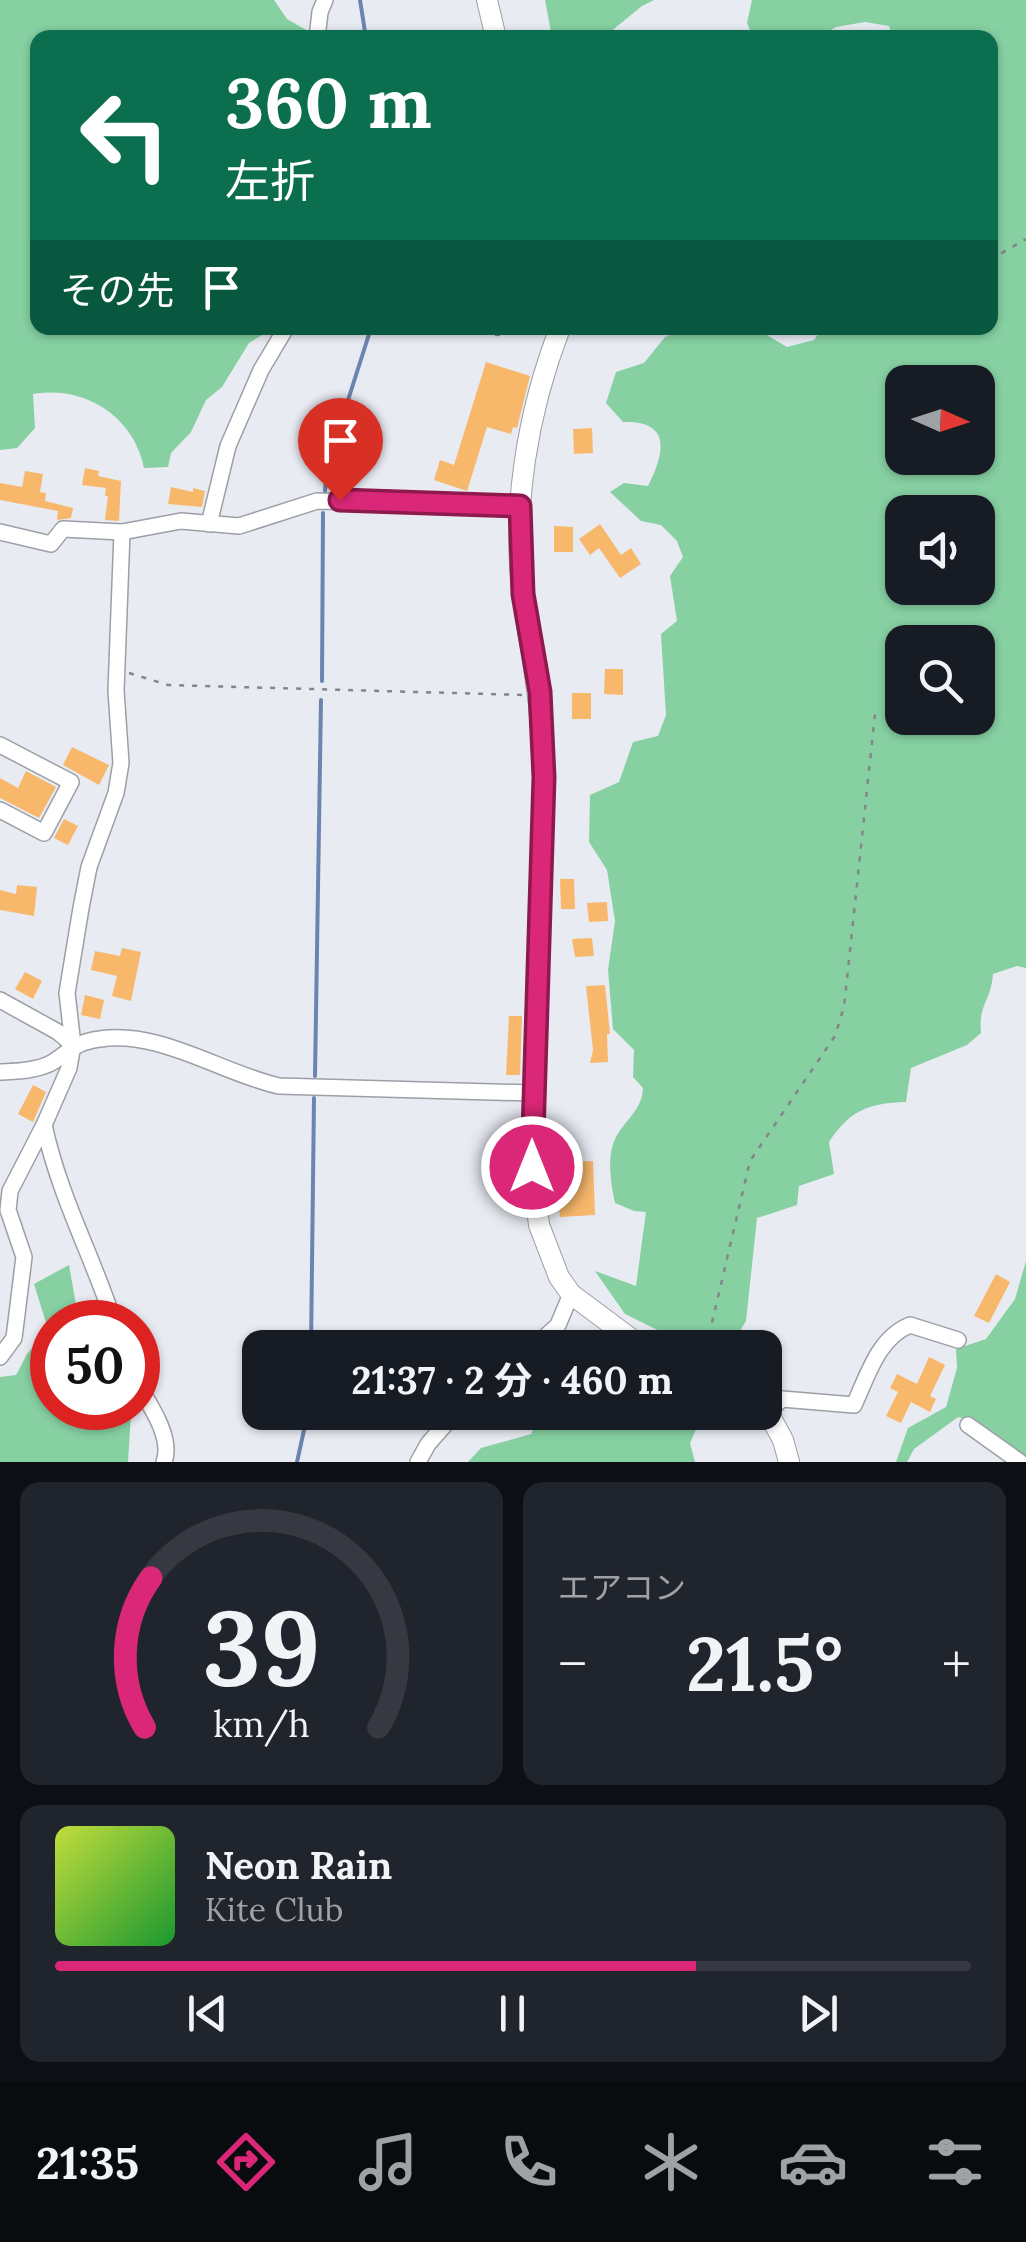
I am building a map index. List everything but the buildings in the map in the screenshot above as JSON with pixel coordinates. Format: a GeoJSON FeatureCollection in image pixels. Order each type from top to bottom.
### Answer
{"type":"FeatureCollection","features":[{"type":"Feature","properties":{"kind":"main road"},"geometry":{"type":"LineString","coordinates":[[487,0],[494,30]]}},
{"type":"Feature","properties":{"kind":"main road"},"geometry":{"type":"LineString","coordinates":[[557,335],[546,362],[520,506],[523,594],[540,692],[544,777],[532,1167],[539,1225],[559,1277],[571,1294],[620,1330]]}},
{"type":"Feature","properties":{"kind":"main road"},"geometry":{"type":"LineString","coordinates":[[778,1430],[789,1462]]}},
{"type":"Feature","properties":{"kind":"street"},"geometry":{"type":"LineString","coordinates":[[319,30],[325,0]]}},
{"type":"Feature","properties":{"kind":"street"},"geometry":{"type":"LineString","coordinates":[[209,524],[228,446],[261,370],[282,335]]}},
{"type":"Feature","properties":{"kind":"street"},"geometry":{"type":"LineString","coordinates":[[0,532],[52,544],[63,529],[122,532],[181,521],[239,526],[316,501],[520,506]]}},
{"type":"Feature","properties":{"kind":"street"},"geometry":{"type":"LineString","coordinates":[[0,1356],[14,1338],[24,1257],[8,1210],[10,1191],[69,1068],[73,1045],[66,993],[80,908],[90,866],[116,793],[121,763],[118,670],[122,532]]}},
{"type":"Feature","properties":{"kind":"street"},"geometry":{"type":"LineString","coordinates":[[0,745],[71,782],[44,833],[0,810]]}},
{"type":"Feature","properties":{"kind":"street"},"geometry":{"type":"LineString","coordinates":[[0,1000],[58,1032],[73,1045]]}},
{"type":"Feature","properties":{"kind":"street"},"geometry":{"type":"LineString","coordinates":[[0,1072],[52,1063],[73,1045],[104,1038],[176,1050],[247,1079],[278,1086],[532,1093]]}},
{"type":"Feature","properties":{"kind":"street"},"geometry":{"type":"LineString","coordinates":[[44,1125],[77,1231],[97,1269],[107,1300]]}},
{"type":"Feature","properties":{"kind":"street"},"geometry":{"type":"LineString","coordinates":[[552,1330],[571,1294]]}},
{"type":"Feature","properties":{"kind":"street"},"geometry":{"type":"LineString","coordinates":[[782,1399],[854,1405],[884,1343],[910,1324],[958,1340]]}},
{"type":"Feature","properties":{"kind":"street"},"geometry":{"type":"LineString","coordinates":[[968,1425],[1020,1462]]}},
{"type":"Feature","properties":{"kind":"street"},"geometry":{"type":"LineString","coordinates":[[160,1428],[168,1453],[164,1462]]}},
{"type":"Feature","properties":{"kind":"street"},"geometry":{"type":"LineString","coordinates":[[418,1462],[440,1430]]}},
{"type":"Feature","properties":{"kind":"path"},"geometry":{"type":"LineString","coordinates":[[998,255],[1026,239]]}},
{"type":"Feature","properties":{"kind":"path"},"geometry":{"type":"LineString","coordinates":[[118,670],[168,685],[314,691],[529,695],[540,692]]}},
{"type":"Feature","properties":{"kind":"path"},"geometry":{"type":"LineString","coordinates":[[710,1330],[750,1161],[835,1036],[844,1007],[875,714]]}},
{"type":"Feature","properties":{"kind":"green space"},"geometry":{"type":"Polygon","coordinates":[[[0,0],[274,0],[287,19],[306,30],[30,30],[30,335],[262,335],[249,343],[222,387],[206,400],[191,432],[171,453],[168,467],[144,468],[130,433],[104,408],[70,394],[52,392],[33,394],[35,428],[17,448],[0,450],[0,0]]]}},
{"type":"Feature","properties":{"kind":"green space"},"geometry":{"type":"Polygon","coordinates":[[[545,0],[654,0],[613,30],[551,30],[545,0]]]}},
{"type":"Feature","properties":{"kind":"green space"},"geometry":{"type":"Polygon","coordinates":[[[752,0],[1026,0],[1026,968],[1017,966],[993,974],[981,1016],[981,1033],[967,1045],[911,1068],[906,1102],[871,1107],[845,1122],[829,1142],[834,1174],[799,1186],[797,1205],[757,1218],[746,1321],[740,1330],[657,1330],[625,1314],[595,1271],[636,1286],[646,1212],[615,1203],[612,1187],[613,1144],[637,1108],[643,1088],[633,1077],[634,1050],[613,1029],[608,970],[615,921],[607,870],[589,842],[590,795],[619,782],[633,742],[658,736],[666,715],[661,634],[677,621],[670,576],[683,557],[677,541],[661,525],[641,521],[610,492],[624,483],[648,486],[660,452],[657,433],[639,423],[623,422],[606,403],[616,372],[644,363],[670,335],[767,335],[787,347],[814,340],[817,335],[998,335],[998,30],[890,30],[889,26],[865,22],[831,30],[750,30],[747,23],[752,0]]]}},
{"type":"Feature","properties":{"kind":"green space"},"geometry":{"type":"Polygon","coordinates":[[[1026,1261],[1026,1458],[977,1423],[958,1417],[914,1449],[907,1462],[896,1462],[908,1428],[946,1407],[957,1368],[956,1349],[986,1339],[1015,1299],[1026,1261]]]}},
{"type":"Feature","properties":{"kind":"green space"},"geometry":{"type":"Polygon","coordinates":[[[69,1265],[75,1300],[39,1300],[34,1284],[69,1265]]]}},
{"type":"Feature","properties":{"kind":"green space"},"geometry":{"type":"Polygon","coordinates":[[[30,1350],[30,1430],[130,1430],[128,1462],[0,1462],[0,1377],[16,1375],[30,1350]]]}},
{"type":"Feature","properties":{"kind":"green space"},"geometry":{"type":"Polygon","coordinates":[[[533,1430],[696,1430],[690,1443],[695,1462],[468,1462],[481,1448],[531,1434],[533,1430]]]}},
{"type":"Feature","properties":{"kind":"waterway"},"geometry":{"type":"LineString","coordinates":[[360,0],[365,30]]}},
{"type":"Feature","properties":{"kind":"waterway"},"geometry":{"type":"LineString","coordinates":[[325,491],[327,466],[369,335]]}},
{"type":"Feature","properties":{"kind":"waterway"},"geometry":{"type":"LineString","coordinates":[[322,681],[323,513]]}},
{"type":"Feature","properties":{"kind":"waterway"},"geometry":{"type":"LineString","coordinates":[[315,1076],[321,700]]}},
{"type":"Feature","properties":{"kind":"waterway"},"geometry":{"type":"LineString","coordinates":[[311,1330],[314,1098]]}},
{"type":"Feature","properties":{"kind":"waterway"},"geometry":{"type":"LineString","coordinates":[[297,1462],[304,1430]]}},
{"type":"Feature","properties":{"kind":"route"},"geometry":{"type":"LineString","coordinates":[[340,500],[520,506],[523,594],[540,692],[544,777],[532,1167]]}}]}
